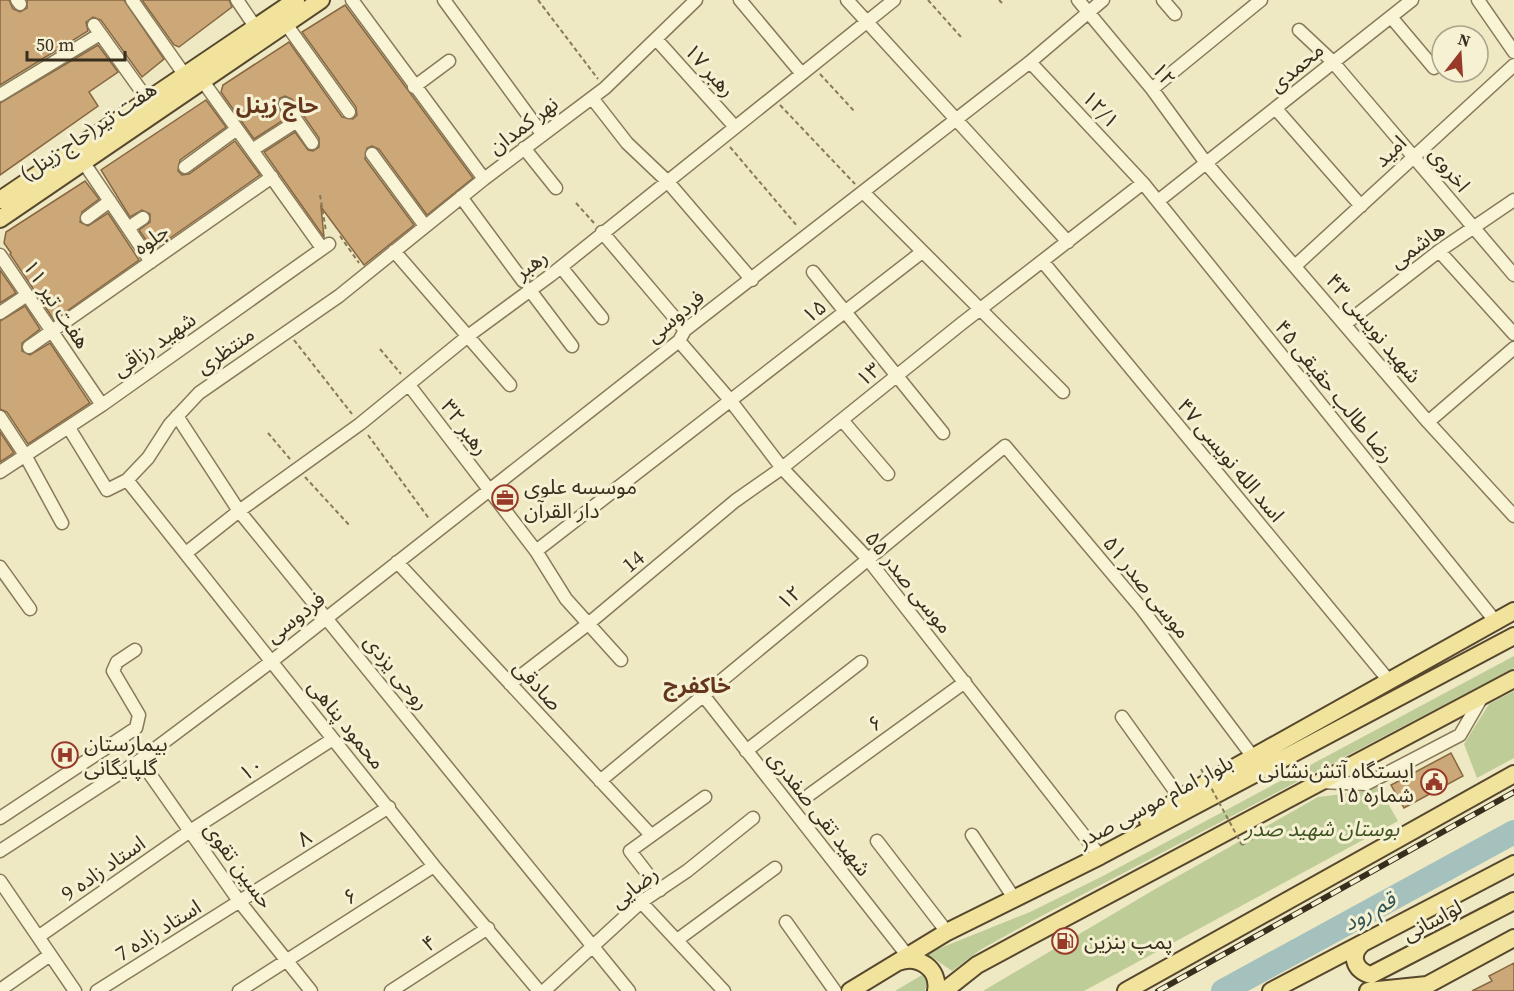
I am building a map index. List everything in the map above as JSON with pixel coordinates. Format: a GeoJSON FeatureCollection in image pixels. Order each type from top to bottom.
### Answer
{"type":"FeatureCollection","features":[{"type":"Feature","properties":{"kind":"main road","name":"هفت تیر(حاج زینل)"},"geometry":{"type":"LineString","coordinates":[[0,200],[296,0]]}},
{"type":"Feature","properties":{"kind":"main road","name":"هفت تیر(حاج زینل)"},"geometry":{"type":"LineString","coordinates":[[0,219],[321,0]]}},
{"type":"Feature","properties":{"kind":"main road"},"geometry":{"type":"LineString","coordinates":[[1100,856],[1180,798],[1514,611]]}},
{"type":"Feature","properties":{"kind":"main road","name":"بلوار امام موسی صدر"},"geometry":{"type":"LineString","coordinates":[[850,991],[947,932],[1100,856],[1514,636]]}},
{"type":"Feature","properties":{"kind":"main road"},"geometry":{"type":"LineString","coordinates":[[944,991],[987,960],[1514,679]]}},
{"type":"Feature","properties":{"kind":"main road"},"geometry":{"type":"LineString","coordinates":[[1126,991],[1514,774]]}},
{"type":"Feature","properties":{"kind":"main road"},"geometry":{"type":"LineString","coordinates":[[1271,991],[1514,864]]}},
{"type":"Feature","properties":{"kind":"main road","name":"لواسانی"},"geometry":{"type":"LineString","coordinates":[[1369,983],[1514,901]]}},
{"type":"Feature","properties":{"kind":"main road"},"geometry":{"type":"LineString","coordinates":[[1364,942],[1356,950],[1354,960],[1369,983],[1432,986],[1514,938]]}},
{"type":"Feature","properties":{"kind":"main road"},"geometry":{"type":"LineString","coordinates":[[900,959],[917,960],[927,966],[935,975],[936,991]]}},
{"type":"Feature","properties":{"kind":"street"},"geometry":{"type":"LineString","coordinates":[[132,0],[184,74]]}},
{"type":"Feature","properties":{"kind":"street"},"geometry":{"type":"LineString","coordinates":[[237,0],[256,28]]}},
{"type":"Feature","properties":{"kind":"street"},"geometry":{"type":"LineString","coordinates":[[352,0],[484,179]]}},
{"type":"Feature","properties":{"kind":"street"},"geometry":{"type":"LineString","coordinates":[[444,0],[543,134]]}},
{"type":"Feature","properties":{"kind":"street"},"geometry":{"type":"LineString","coordinates":[[740,0],[760,24],[807,70]]}},
{"type":"Feature","properties":{"kind":"street"},"geometry":{"type":"LineString","coordinates":[[847,0],[958,118],[1068,242]]}},
{"type":"Feature","properties":{"kind":"street","name":"رهبر"},"geometry":{"type":"LineString","coordinates":[[186,553],[239,511],[410,385],[526,285],[561,267],[894,0]]}},
{"type":"Feature","properties":{"kind":"street","name":"۱۲"},"geometry":{"type":"LineString","coordinates":[[1078,0],[1152,89],[1206,163]]}},
{"type":"Feature","properties":{"kind":"street","name":"فردوسی"},"geometry":{"type":"LineString","coordinates":[[0,851],[140,759],[272,661],[1030,62],[1103,0]]}},
{"type":"Feature","properties":{"kind":"street"},"geometry":{"type":"LineString","coordinates":[[1163,0],[1175,14]]}},
{"type":"Feature","properties":{"kind":"street"},"geometry":{"type":"LineString","coordinates":[[1152,89],[1261,0]]}},
{"type":"Feature","properties":{"kind":"street","name":"محمدی"},"geometry":{"type":"LineString","coordinates":[[1158,201],[1276,110],[1332,61],[1412,0]]}},
{"type":"Feature","properties":{"kind":"street"},"geometry":{"type":"LineString","coordinates":[[1478,0],[1514,52]]}},
{"type":"Feature","properties":{"kind":"street","name":"نهر کمدان"},"geometry":{"type":"LineString","coordinates":[[366,274],[484,179],[605,88],[691,2]]}},
{"type":"Feature","properties":{"kind":"street"},"geometry":{"type":"LineString","coordinates":[[1391,17],[1430,63]]}},
{"type":"Feature","properties":{"kind":"street"},"geometry":{"type":"LineString","coordinates":[[286,24],[349,112]]}},
{"type":"Feature","properties":{"kind":"street"},"geometry":{"type":"LineString","coordinates":[[0,95],[97,29],[147,99]]}},
{"type":"Feature","properties":{"kind":"street","name":"اخروی"},"geometry":{"type":"LineString","coordinates":[[1299,30],[1332,61],[1514,275]]}},
{"type":"Feature","properties":{"kind":"street","name":"رهبر ۱۷"},"geometry":{"type":"LineString","coordinates":[[656,39],[735,127]]}},
{"type":"Feature","properties":{"kind":"street"},"geometry":{"type":"LineString","coordinates":[[414,87],[449,61]]}},
{"type":"Feature","properties":{"kind":"street","name":"۱۲/۱"},"geometry":{"type":"LineString","coordinates":[[1030,62],[1143,183]]}},
{"type":"Feature","properties":{"kind":"street","name":"امید"},"geometry":{"type":"LineString","coordinates":[[1295,266],[1514,64]]}},
{"type":"Feature","properties":{"kind":"street"},"geometry":{"type":"LineString","coordinates":[[202,80],[325,246]]}},
{"type":"Feature","properties":{"kind":"street"},"geometry":{"type":"LineString","coordinates":[[592,98],[627,143],[668,182],[752,280]]}},
{"type":"Feature","properties":{"kind":"street"},"geometry":{"type":"LineString","coordinates":[[285,104],[312,143]]}},
{"type":"Feature","properties":{"kind":"street"},"geometry":{"type":"LineString","coordinates":[[1276,110],[1361,206]]}},
{"type":"Feature","properties":{"kind":"street"},"geometry":{"type":"LineString","coordinates":[[252,150],[297,121]]}},
{"type":"Feature","properties":{"kind":"street"},"geometry":{"type":"LineString","coordinates":[[185,167],[237,129]]}},
{"type":"Feature","properties":{"kind":"street"},"geometry":{"type":"LineString","coordinates":[[525,148],[556,188]]}},
{"type":"Feature","properties":{"kind":"street"},"geometry":{"type":"LineString","coordinates":[[372,154],[425,226]]}},
{"type":"Feature","properties":{"kind":"street"},"geometry":{"type":"LineString","coordinates":[[84,163],[152,262]]}},
{"type":"Feature","properties":{"kind":"street","name":"۴۳ شهید نویسی"},"geometry":{"type":"LineString","coordinates":[[1206,163],[1428,422],[1514,516]]}},
{"type":"Feature","properties":{"kind":"street","name":"جلوه"},"geometry":{"type":"LineString","coordinates":[[29,347],[272,177]]}},
{"type":"Feature","properties":{"kind":"street","name":"۴۵ رضا طالب حقیقی"},"geometry":{"type":"LineString","coordinates":[[1143,183],[1496,622]]}},
{"type":"Feature","properties":{"kind":"street","name":"۱۳"},"geometry":{"type":"LineString","coordinates":[[782,468],[1143,183]]}},
{"type":"Feature","properties":{"kind":"street"},"geometry":{"type":"LineString","coordinates":[[863,192],[1063,392]]}},
{"type":"Feature","properties":{"kind":"street"},"geometry":{"type":"LineString","coordinates":[[461,197],[572,345]]}},
{"type":"Feature","properties":{"kind":"street","name":"هاشمی"},"geometry":{"type":"LineString","coordinates":[[1345,324],[1439,251],[1514,200]]}},
{"type":"Feature","properties":{"kind":"street"},"geometry":{"type":"LineString","coordinates":[[87,218],[110,201]]}},
{"type":"Feature","properties":{"kind":"street"},"geometry":{"type":"LineString","coordinates":[[128,228],[143,218]]}},
{"type":"Feature","properties":{"kind":"street","name":"موسی صدر ۵۵"},"geometry":{"type":"LineString","coordinates":[[602,232],[782,468],[867,558],[1100,856]]}},
{"type":"Feature","properties":{"kind":"street","name":"شهید رزاقی"},"geometry":{"type":"LineString","coordinates":[[0,472],[69,428],[325,246]]}},
{"type":"Feature","properties":{"kind":"street"},"geometry":{"type":"LineString","coordinates":[[394,251],[510,385]]}},
{"type":"Feature","properties":{"kind":"street"},"geometry":{"type":"LineString","coordinates":[[1439,251],[1514,334]]}},
{"type":"Feature","properties":{"kind":"street","name":"۱۵"},"geometry":{"type":"LineString","coordinates":[[536,551],[922,252]]}},
{"type":"Feature","properties":{"kind":"street","name":"هفت تیر ۱۱"},"geometry":{"type":"LineString","coordinates":[[0,255],[102,405]]}},
{"type":"Feature","properties":{"kind":"street","name":"۴۷ اسد الله نویسی"},"geometry":{"type":"LineString","coordinates":[[1043,262],[1390,682]]}},
{"type":"Feature","properties":{"kind":"street"},"geometry":{"type":"LineString","coordinates":[[561,267],[602,318]]}},
{"type":"Feature","properties":{"kind":"street"},"geometry":{"type":"LineString","coordinates":[[813,272],[846,310],[895,377],[943,434]]}},
{"type":"Feature","properties":{"kind":"street","name":"منتظری"},"geometry":{"type":"LineString","coordinates":[[127,480],[148,458],[177,416],[199,393],[339,296],[366,274]]}},
{"type":"Feature","properties":{"kind":"street"},"geometry":{"type":"LineString","coordinates":[[0,313],[27,294]]}},
{"type":"Feature","properties":{"kind":"street"},"geometry":{"type":"LineString","coordinates":[[1428,422],[1514,348]]}},
{"type":"Feature","properties":{"kind":"street","name":"رهبر ۳۲"},"geometry":{"type":"LineString","coordinates":[[410,385],[488,491],[536,551],[566,599],[621,660]]}},
{"type":"Feature","properties":{"kind":"street","name":"روحی یزدی"},"geometry":{"type":"LineString","coordinates":[[177,416],[239,511],[327,616],[629,991]]}},
{"type":"Feature","properties":{"kind":"street"},"geometry":{"type":"LineString","coordinates":[[0,417],[25,455],[62,523]]}},
{"type":"Feature","properties":{"kind":"street"},"geometry":{"type":"LineString","coordinates":[[842,420],[888,474]]}},
{"type":"Feature","properties":{"kind":"street"},"geometry":{"type":"LineString","coordinates":[[69,428],[107,490],[127,480]]}},
{"type":"Feature","properties":{"kind":"street","name":"۱۲"},"geometry":{"type":"LineString","coordinates":[[600,781],[1005,446]]}},
{"type":"Feature","properties":{"kind":"street","name":"موسی صدر ۵۱"},"geometry":{"type":"LineString","coordinates":[[1005,446],[1142,609],[1253,757]]}},
{"type":"Feature","properties":{"kind":"street","name":"14"},"geometry":{"type":"LineString","coordinates":[[510,684],[588,624],[735,501],[782,468]]}},
{"type":"Feature","properties":{"kind":"street","name":"محمود پناهی"},"geometry":{"type":"LineString","coordinates":[[127,480],[434,866],[539,991]]}},
{"type":"Feature","properties":{"kind":"street","name":"صادقی"},"geometry":{"type":"LineString","coordinates":[[397,562],[650,834]]}},
{"type":"Feature","properties":{"kind":"street"},"geometry":{"type":"LineString","coordinates":[[2,573],[30,609]]}},
{"type":"Feature","properties":{"kind":"street"},"geometry":{"type":"LineString","coordinates":[[0,818],[136,728],[139,715],[112,670],[117,662],[135,650]]}},
{"type":"Feature","properties":{"kind":"street"},"geometry":{"type":"LineString","coordinates":[[746,751],[861,662]]}},
{"type":"Feature","properties":{"kind":"street","name":"۶"},"geometry":{"type":"LineString","coordinates":[[809,795],[965,682]]}},
{"type":"Feature","properties":{"kind":"street","name":"شهید تقی صفدری"},"geometry":{"type":"LineString","coordinates":[[703,695],[900,959]]}},
{"type":"Feature","properties":{"kind":"street"},"geometry":{"type":"LineString","coordinates":[[1318,782],[1366,784],[1460,735],[1482,696]]}},
{"type":"Feature","properties":{"kind":"street"},"geometry":{"type":"LineString","coordinates":[[1122,717],[1180,798]]}},
{"type":"Feature","properties":{"kind":"street","name":"۱۰"},"geometry":{"type":"LineString","coordinates":[[190,831],[333,739]]}},
{"type":"Feature","properties":{"kind":"street","name":"حسین تقوی"},"geometry":{"type":"LineString","coordinates":[[140,759],[239,901],[311,991]]}},
{"type":"Feature","properties":{"kind":"street"},"geometry":{"type":"LineString","coordinates":[[660,890],[630,851],[650,834],[705,797]]}},
{"type":"Feature","properties":{"kind":"street","name":"۸"},"geometry":{"type":"LineString","coordinates":[[239,901],[389,807]]}},
{"type":"Feature","properties":{"kind":"street","name":"رضایی"},"geometry":{"type":"LineString","coordinates":[[544,991],[641,902],[660,890],[753,818]]}},
{"type":"Feature","properties":{"kind":"street","name":"استاد زاده 9"},"geometry":{"type":"LineString","coordinates":[[38,937],[190,831]]}},
{"type":"Feature","properties":{"kind":"street"},"geometry":{"type":"LineString","coordinates":[[972,835],[1014,898]]}},
{"type":"Feature","properties":{"kind":"street"},"geometry":{"type":"LineString","coordinates":[[877,841],[947,932]]}},
{"type":"Feature","properties":{"kind":"street","name":"۶"},"geometry":{"type":"LineString","coordinates":[[239,991],[434,866]]}},
{"type":"Feature","properties":{"kind":"street"},"geometry":{"type":"LineString","coordinates":[[677,940],[775,868]]}},
{"type":"Feature","properties":{"kind":"street"},"geometry":{"type":"LineString","coordinates":[[0,881],[75,991]]}},
{"type":"Feature","properties":{"kind":"street","name":"استاد زاده 7"},"geometry":{"type":"LineString","coordinates":[[97,991],[239,901]]}},
{"type":"Feature","properties":{"kind":"street"},"geometry":{"type":"LineString","coordinates":[[641,902],[724,991]]}},
{"type":"Feature","properties":{"kind":"street"},"geometry":{"type":"LineString","coordinates":[[786,922],[835,991]]}},
{"type":"Feature","properties":{"kind":"street","name":"۴"},"geometry":{"type":"LineString","coordinates":[[391,991],[488,928]]}},
{"type":"Feature","properties":{"kind":"street"},"geometry":{"type":"LineString","coordinates":[[0,990],[50,955]]}},
{"type":"Feature","properties":{"kind":"path"},"geometry":{"type":"LineString","coordinates":[[538,0],[605,88]]}},
{"type":"Feature","properties":{"kind":"path"},"geometry":{"type":"LineString","coordinates":[[928,0],[961,37]]}},
{"type":"Feature","properties":{"kind":"path"},"geometry":{"type":"LineString","coordinates":[[807,70],[855,112]]}},
{"type":"Feature","properties":{"kind":"path"},"geometry":{"type":"LineString","coordinates":[[773,98],[863,192]]}},
{"type":"Feature","properties":{"kind":"path"},"geometry":{"type":"LineString","coordinates":[[722,138],[807,237]]}},
{"type":"Feature","properties":{"kind":"path"},"geometry":{"type":"LineString","coordinates":[[320,195],[325,246],[340,236],[366,274]]}},
{"type":"Feature","properties":{"kind":"path"},"geometry":{"type":"LineString","coordinates":[[576,203],[602,232]]}},
{"type":"Feature","properties":{"kind":"path"},"geometry":{"type":"LineString","coordinates":[[287,331],[360,424],[438,531]]}},
{"type":"Feature","properties":{"kind":"path"},"geometry":{"type":"LineString","coordinates":[[380,349],[410,385]]}},
{"type":"Feature","properties":{"kind":"path"},"geometry":{"type":"LineString","coordinates":[[268,433],[297,469],[350,526]]}},
{"type":"Feature","properties":{"kind":"path"},"geometry":{"type":"LineString","coordinates":[[1201,769],[1242,845],[1261,834]]}},
{"type":"Feature","properties":{"kind":"green space"},"geometry":{"type":"Polygon","coordinates":[[[1514,656],[1514,668],[1032,921],[980,950],[952,971],[933,958],[923,955],[1030,912],[1103,876],[1514,656]]]}},
{"type":"Feature","properties":{"kind":"green space"},"geometry":{"type":"Polygon","coordinates":[[[1514,691],[1514,758],[1477,778],[1464,744],[1489,704],[1514,691]]]}},
{"type":"Feature","properties":{"kind":"green space","name":"بوستان شهید صدر"},"geometry":{"type":"Polygon","coordinates":[[[1378,786],[1398,821],[1084,991],[983,991],[1157,888],[1318,797],[1367,791],[1378,786]]]}},
{"type":"Feature","properties":{"kind":"green space"},"geometry":{"type":"Polygon","coordinates":[[[922,975],[927,982],[925,991],[895,991],[922,975]]]}},
{"type":"Feature","properties":{"kind":"building"},"geometry":{"type":"Polygon","coordinates":[[[0,0],[9,0],[13,9],[20,12],[27,8],[27,0],[124,0],[164,59],[142,77],[101,20],[93,17],[86,22],[88,31],[0,85],[0,0]]]}},
{"type":"Feature","properties":{"kind":"building"},"geometry":{"type":"Polygon","coordinates":[[[142,0],[229,0],[232,7],[179,47],[174,45],[142,0]]]}},
{"type":"Feature","properties":{"kind":"building"},"geometry":{"type":"Polygon","coordinates":[[[345,5],[473,178],[427,215],[379,149],[372,146],[367,148],[365,159],[414,225],[364,265],[321,207],[324,237],[264,152],[295,132],[308,150],[313,151],[319,147],[319,138],[292,99],[285,96],[280,98],[277,105],[285,119],[254,139],[221,92],[223,85],[289,42],[342,117],[353,119],[357,115],[356,107],[302,32],[345,5]]]}},
{"type":"Feature","properties":{"kind":"building"},"geometry":{"type":"Polygon","coordinates":[[[98,45],[118,72],[89,92],[98,106],[0,175],[0,103],[98,45]]]}},
{"type":"Feature","properties":{"kind":"building"},"geometry":{"type":"Polygon","coordinates":[[[206,100],[226,127],[180,160],[178,171],[182,175],[189,174],[235,141],[260,175],[153,250],[139,230],[150,222],[150,214],[142,210],[130,217],[101,170],[206,100]]]}},
{"type":"Feature","properties":{"kind":"building"},"geometry":{"type":"Polygon","coordinates":[[[85,181],[99,199],[82,212],[80,222],[88,226],[108,213],[139,260],[54,320],[4,243],[6,232],[85,181]]]}},
{"type":"Feature","properties":{"kind":"building"},"geometry":{"type":"Polygon","coordinates":[[[0,270],[16,293],[0,303],[0,270]]]}},
{"type":"Feature","properties":{"kind":"building"},"geometry":{"type":"Polygon","coordinates":[[[25,306],[40,329],[22,343],[22,351],[30,355],[50,343],[90,403],[28,444],[7,412],[0,409],[0,321],[25,306]]]}},
{"type":"Feature","properties":{"kind":"building"},"geometry":{"type":"Polygon","coordinates":[[[0,432],[14,453],[0,462],[0,432]]]}},
{"type":"Feature","properties":{"kind":"building"},"geometry":{"type":"Polygon","coordinates":[[[1451,753],[1463,776],[1404,808],[1391,785],[1451,753]]]}},
{"type":"Feature","properties":{"kind":"building"},"geometry":{"type":"Polygon","coordinates":[[[1514,963],[1514,991],[1472,991],[1492,981],[1489,976],[1514,963]]]}},
{"type":"Feature","properties":{"kind":"waterway","name":"قم رود"},"geometry":{"type":"LineString","coordinates":[[1223,991],[1514,832]]}},
{"type":"Feature","properties":{"kind":"railway"},"geometry":{"type":"LineString","coordinates":[[1158,991],[1514,792]]}},
{"type":"Feature","properties":{"kind":"place","name":"موسسه علوی دار القرآن"},"geometry":{"type":"Point","coordinates":[505,498]}},
{"type":"Feature","properties":{"kind":"place","name":"بیمارستان گلپایگانی"},"geometry":{"type":"Point","coordinates":[65,755]}},
{"type":"Feature","properties":{"kind":"place","name":"ایستگاه آتش‌نشانی شماره ۱۵"},"geometry":{"type":"Point","coordinates":[1434,782]}},
{"type":"Feature","properties":{"kind":"place","name":"پمپ بنزین"},"geometry":{"type":"Point","coordinates":[1065,941]}},
{"type":"Feature","properties":{"kind":"district","name":"حاج زینل"},"geometry":{"type":"Point","coordinates":[277,105]}},
{"type":"Feature","properties":{"kind":"district","name":"خاکفرج"},"geometry":{"type":"Point","coordinates":[697,685]}}]}
